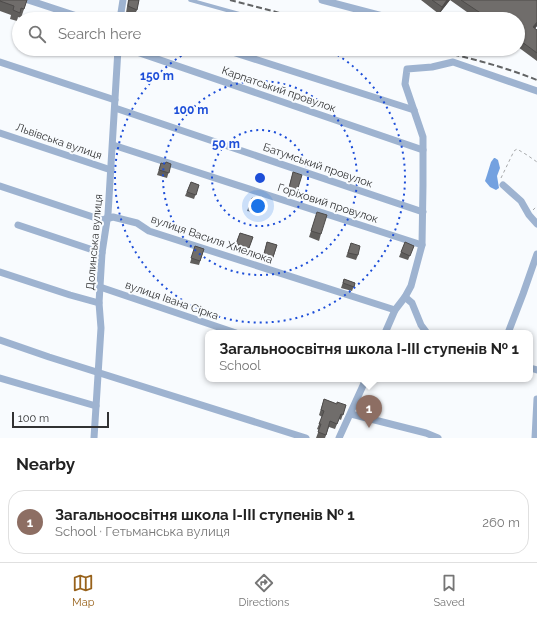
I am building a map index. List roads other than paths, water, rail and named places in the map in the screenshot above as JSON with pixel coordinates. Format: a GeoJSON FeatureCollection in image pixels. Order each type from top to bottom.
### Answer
{"type":"FeatureCollection","features":[{"type":"Feature","properties":{"kind":"street"},"geometry":{"type":"LineString","coordinates":[[28,0],[65,12]]}},
{"type":"Feature","properties":{"kind":"street"},"geometry":{"type":"LineString","coordinates":[[121,12],[123,0]]}},
{"type":"Feature","properties":{"kind":"street"},"geometry":{"type":"LineString","coordinates":[[322,0],[367,12]]}},
{"type":"Feature","properties":{"kind":"street","name":"Долинська вулиця"},"geometry":{"type":"LineString","coordinates":[[94,438],[101,328],[99,303],[102,253],[108,219],[118,56]]}},
{"type":"Feature","properties":{"kind":"street","name":"Карпатський провулок"},"geometry":{"type":"LineString","coordinates":[[148,56],[423,150]]}},
{"type":"Feature","properties":{"kind":"street"},"geometry":{"type":"LineString","coordinates":[[245,56],[414,110]]}},
{"type":"Feature","properties":{"kind":"street","name":"Батумський провулок"},"geometry":{"type":"LineString","coordinates":[[0,62],[423,212]]}},
{"type":"Feature","properties":{"kind":"street"},"geometry":{"type":"LineString","coordinates":[[387,330],[395,310],[411,286],[422,245],[423,137],[405,84],[407,69],[432,67],[453,62],[537,91]]}},
{"type":"Feature","properties":{"kind":"street","name":"Львівська вулиця"},"geometry":{"type":"LineString","coordinates":[[0,133],[111,170]]}},
{"type":"Feature","properties":{"kind":"street","name":"Горіховий провулок"},"geometry":{"type":"LineString","coordinates":[[113,145],[422,245]]}},
{"type":"Feature","properties":{"kind":"street"},"geometry":{"type":"LineString","coordinates":[[503,185],[521,201],[529,215],[537,224]]}},
{"type":"Feature","properties":{"kind":"street","name":"вулиця Василя Хмелюка"},"geometry":{"type":"LineString","coordinates":[[0,186],[102,220],[113,217],[137,223],[149,231],[395,310]]}},
{"type":"Feature","properties":{"kind":"street"},"geometry":{"type":"LineString","coordinates":[[18,225],[102,253]]}},
{"type":"Feature","properties":{"kind":"street"},"geometry":{"type":"LineString","coordinates":[[509,330],[537,254]]}},
{"type":"Feature","properties":{"kind":"street"},"geometry":{"type":"LineString","coordinates":[[0,272],[99,303]]}},
{"type":"Feature","properties":{"kind":"street","name":"вулиця Івана Сірка"},"geometry":{"type":"LineString","coordinates":[[100,287],[227,330]]}},
{"type":"Feature","properties":{"kind":"street"},"geometry":{"type":"LineString","coordinates":[[405,297],[412,303],[421,325],[425,330]]}},
{"type":"Feature","properties":{"kind":"street"},"geometry":{"type":"LineString","coordinates":[[0,340],[306,438]]}},
{"type":"Feature","properties":{"kind":"street"},"geometry":{"type":"LineString","coordinates":[[0,378],[96,406]]}},
{"type":"Feature","properties":{"kind":"street"},"geometry":{"type":"LineString","coordinates":[[339,438],[365,382]]}},
{"type":"Feature","properties":{"kind":"street"},"geometry":{"type":"LineString","coordinates":[[535,438],[537,400]]}},
{"type":"Feature","properties":{"kind":"street"},"geometry":{"type":"LineString","coordinates":[[351,414],[426,433],[438,438]]}},
{"type":"Feature","properties":{"kind":"lane"},"geometry":{"type":"LineString","coordinates":[[190,0],[233,12]]}},
{"type":"Feature","properties":{"kind":"water"},"geometry":{"type":"Polygon","coordinates":[[[494,158],[498,160],[500,168],[497,176],[499,188],[496,190],[490,187],[485,181],[491,162],[494,158]]]}},
{"type":"Feature","properties":{"kind":"railway"},"geometry":{"type":"LineString","coordinates":[[230,0],[276,12]]}},
{"type":"Feature","properties":{"kind":"railway"},"geometry":{"type":"LineString","coordinates":[[459,56],[510,70],[537,80]]}},
{"type":"Feature","properties":{"kind":"place","name":"Загальноосвітня школа І-ІІІ ступенів № 1"},"geometry":{"type":"Point","coordinates":[369,428]}}]}
